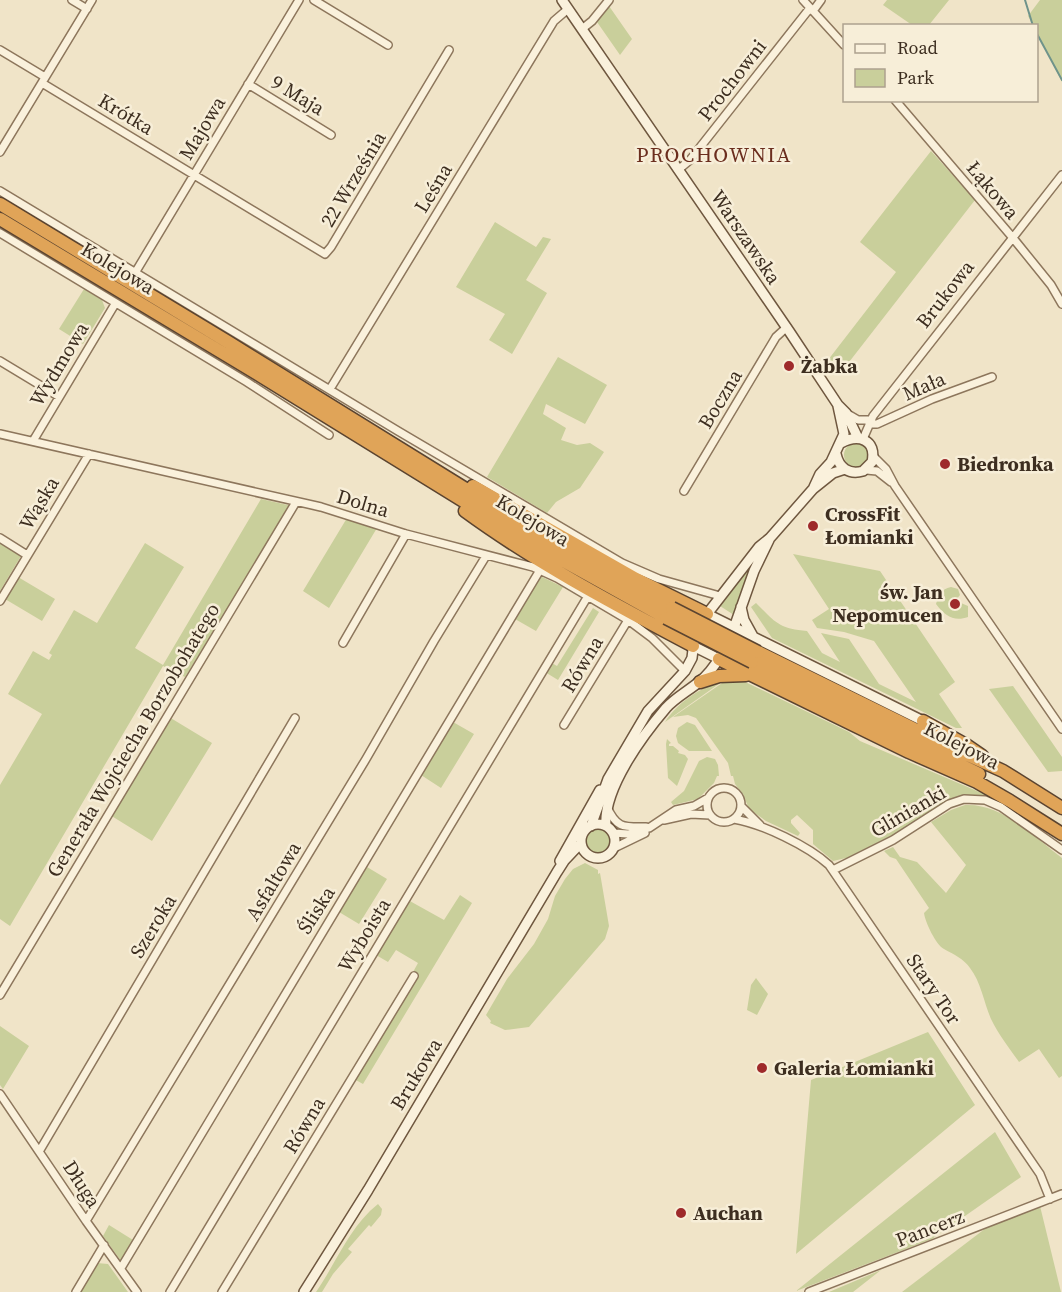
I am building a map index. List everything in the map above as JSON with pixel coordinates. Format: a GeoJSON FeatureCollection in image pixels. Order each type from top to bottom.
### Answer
{"type":"FeatureCollection","features":[{"type":"Feature","properties":{"kind":"highway","name":"Kolejowa"},"geometry":{"type":"LineString","coordinates":[[0,204],[669,613]]}},
{"type":"Feature","properties":{"kind":"highway","name":"Kolejowa"},"geometry":{"type":"LineString","coordinates":[[0,219],[270,381],[533,544],[669,613],[1003,771],[1062,808]]}},
{"type":"Feature","properties":{"kind":"highway"},"geometry":{"type":"LineString","coordinates":[[428,466],[456,477],[499,499],[636,579],[707,614]]}},
{"type":"Feature","properties":{"kind":"highway"},"geometry":{"type":"LineString","coordinates":[[431,482],[449,499],[487,527],[636,616],[693,646]]}},
{"type":"Feature","properties":{"kind":"highway","name":"Kolejowa"},"geometry":{"type":"LineString","coordinates":[[755,652],[978,773],[1062,826]]}},
{"type":"Feature","properties":{"kind":"highway"},"geometry":{"type":"LineString","coordinates":[[719,659],[928,761],[977,782],[1062,834]]}},
{"type":"Feature","properties":{"kind":"highway"},"geometry":{"type":"LineString","coordinates":[[700,682],[719,676],[752,676]]}},
{"type":"Feature","properties":{"kind":"highway"},"geometry":{"type":"LineString","coordinates":[[923,721],[966,745],[1003,771]]}},
{"type":"Feature","properties":{"kind":"street"},"geometry":{"type":"LineString","coordinates":[[72,0],[87,9]]}},
{"type":"Feature","properties":{"kind":"street"},"geometry":{"type":"LineString","coordinates":[[0,152],[92,0]]}},
{"type":"Feature","properties":{"kind":"street","name":"Majowa"},"geometry":{"type":"LineString","coordinates":[[135,273],[299,0]]}},
{"type":"Feature","properties":{"kind":"street"},"geometry":{"type":"LineString","coordinates":[[314,0],[388,45]]}},
{"type":"Feature","properties":{"kind":"street","name":"Warszawska"},"geometry":{"type":"LineString","coordinates":[[562,0],[787,327],[861,439]]}},
{"type":"Feature","properties":{"kind":"street"},"geometry":{"type":"LineString","coordinates":[[582,29],[592,21],[609,0]]}},
{"type":"Feature","properties":{"kind":"street"},"geometry":{"type":"LineString","coordinates":[[803,0],[843,44]]}},
{"type":"Feature","properties":{"kind":"street","name":"Prochowni"},"geometry":{"type":"LineString","coordinates":[[678,170],[690,160],[811,9],[821,0]]}},
{"type":"Feature","properties":{"kind":"street","name":"Leśna"},"geometry":{"type":"LineString","coordinates":[[330,389],[554,21],[568,9]]}},
{"type":"Feature","properties":{"kind":"street","name":"Krótka"},"geometry":{"type":"LineString","coordinates":[[0,50],[193,174]]}},
{"type":"Feature","properties":{"kind":"street","name":"22 Września"},"geometry":{"type":"LineString","coordinates":[[193,174],[323,253],[327,253],[449,50]]}},
{"type":"Feature","properties":{"kind":"street","name":"9 Maja"},"geometry":{"type":"LineString","coordinates":[[248,84],[331,135]]}},
{"type":"Feature","properties":{"kind":"street","name":"Łąkowa"},"geometry":{"type":"LineString","coordinates":[[897,102],[1013,238],[1051,285],[1062,304]]}},
{"type":"Feature","properties":{"kind":"street","name":"Brukowa"},"geometry":{"type":"LineString","coordinates":[[861,439],[869,422],[1062,175]]}},
{"type":"Feature","properties":{"kind":"street","name":"Kolejowa"},"geometry":{"type":"LineString","coordinates":[[0,191],[634,569],[659,579],[720,596]]}},
{"type":"Feature","properties":{"kind":"street","name":"Kolejowa"},"geometry":{"type":"LineString","coordinates":[[0,233],[247,382],[330,435]]}},
{"type":"Feature","properties":{"kind":"street","name":"Wydmowa"},"geometry":{"type":"LineString","coordinates":[[33,441],[115,304]]}},
{"type":"Feature","properties":{"kind":"street","name":"Boczna"},"geometry":{"type":"LineString","coordinates":[[684,490],[776,337],[787,327]]}},
{"type":"Feature","properties":{"kind":"street"},"geometry":{"type":"LineString","coordinates":[[0,362],[58,396]]}},
{"type":"Feature","properties":{"kind":"street","name":"Mała"},"geometry":{"type":"LineString","coordinates":[[869,422],[877,424],[932,399],[992,377]]}},
{"type":"Feature","properties":{"kind":"street","name":"Warszawska"},"geometry":{"type":"LineString","coordinates":[[838,406],[844,430],[841,442]]}},
{"type":"Feature","properties":{"kind":"street"},"geometry":{"type":"LineString","coordinates":[[846,414],[869,422]]}},
{"type":"Feature","properties":{"kind":"street","name":"Dolna"},"geometry":{"type":"LineString","coordinates":[[0,434],[350,515],[406,534],[540,570],[628,620],[652,638],[685,671]]}},
{"type":"Feature","properties":{"kind":"street"},"geometry":{"type":"LineString","coordinates":[[813,489],[820,474],[836,454],[841,442],[861,439],[871,447],[872,462],[866,470]]}},
{"type":"Feature","properties":{"kind":"street","name":"Wąska"},"geometry":{"type":"LineString","coordinates":[[0,601],[89,454]]}},
{"type":"Feature","properties":{"kind":"street"},"geometry":{"type":"LineString","coordinates":[[836,454],[837,461],[845,469],[856,473],[866,470],[877,471],[895,486]]}},
{"type":"Feature","properties":{"kind":"street"},"geometry":{"type":"LineString","coordinates":[[873,456],[886,469],[895,486],[1062,729]]}},
{"type":"Feature","properties":{"kind":"street"},"geometry":{"type":"LineString","coordinates":[[557,872],[566,848],[648,711],[685,671],[692,658],[697,629],[707,614],[759,548],[813,489],[833,473],[845,469]]}},
{"type":"Feature","properties":{"kind":"street","name":"Generała Wojciecha Borzobohatego"},"geometry":{"type":"LineString","coordinates":[[0,995],[296,502]]}},
{"type":"Feature","properties":{"kind":"street"},"geometry":{"type":"LineString","coordinates":[[343,643],[406,534]]}},
{"type":"Feature","properties":{"kind":"street"},"geometry":{"type":"LineString","coordinates":[[0,538],[27,555]]}},
{"type":"Feature","properties":{"kind":"street"},"geometry":{"type":"LineString","coordinates":[[606,826],[607,807],[615,783],[633,752],[675,700],[700,682],[719,659],[770,538]]}},
{"type":"Feature","properties":{"kind":"street","name":"Asfaltowa"},"geometry":{"type":"LineString","coordinates":[[86,1221],[360,769],[486,556]]}},
{"type":"Feature","properties":{"kind":"street","name":"Śliska"},"geometry":{"type":"LineString","coordinates":[[121,1268],[540,570]]}},
{"type":"Feature","properties":{"kind":"street","name":"Wyboista"},"geometry":{"type":"LineString","coordinates":[[170,1292],[588,596]]}},
{"type":"Feature","properties":{"kind":"street"},"geometry":{"type":"LineString","coordinates":[[741,607],[755,652]]}},
{"type":"Feature","properties":{"kind":"street"},"geometry":{"type":"LineString","coordinates":[[707,614],[733,629],[755,652],[923,721]]}},
{"type":"Feature","properties":{"kind":"street","name":"Równa"},"geometry":{"type":"LineString","coordinates":[[564,725],[628,620]]}},
{"type":"Feature","properties":{"kind":"street"},"geometry":{"type":"LineString","coordinates":[[693,646],[719,659]]}},
{"type":"Feature","properties":{"kind":"street","name":"Szeroka"},"geometry":{"type":"LineString","coordinates":[[40,1150],[295,718]]}},
{"type":"Feature","properties":{"kind":"street"},"geometry":{"type":"LineString","coordinates":[[604,786],[591,825],[582,834],[581,843],[587,854],[594,858],[603,857],[614,848],[642,836],[676,810],[694,806],[708,798],[717,789],[729,788],[739,796],[741,806],[734,819],[720,822],[710,815],[707,808],[708,798]]}},
{"type":"Feature","properties":{"kind":"street","name":"Glinianki"},"geometry":{"type":"LineString","coordinates":[[833,870],[893,840],[949,804],[964,799],[985,800],[1001,807],[1062,850]]}},
{"type":"Feature","properties":{"kind":"street","name":"Stary Tor"},"geometry":{"type":"LineString","coordinates":[[741,806],[762,826]]}},
{"type":"Feature","properties":{"kind":"street"},"geometry":{"type":"LineString","coordinates":[[607,807],[617,824],[651,827]]}},
{"type":"Feature","properties":{"kind":"street"},"geometry":{"type":"LineString","coordinates":[[662,820],[686,814],[710,815]]}},
{"type":"Feature","properties":{"kind":"street","name":"Stary Tor"},"geometry":{"type":"LineString","coordinates":[[734,819],[762,826],[814,853],[833,870],[1040,1174],[1050,1199]]}},
{"type":"Feature","properties":{"kind":"street"},"geometry":{"type":"LineString","coordinates":[[591,825],[606,826],[613,833],[614,848]]}},
{"type":"Feature","properties":{"kind":"street"},"geometry":{"type":"LineString","coordinates":[[613,833],[628,834],[651,827]]}},
{"type":"Feature","properties":{"kind":"street","name":"Brukowa"},"geometry":{"type":"LineString","coordinates":[[304,1292],[368,1190],[557,872],[581,843]]}},
{"type":"Feature","properties":{"kind":"street","name":"Brukowa"},"geometry":{"type":"LineString","coordinates":[[557,872],[575,859],[587,854]]}},
{"type":"Feature","properties":{"kind":"street","name":"Równa"},"geometry":{"type":"LineString","coordinates":[[222,1292],[414,976]]}},
{"type":"Feature","properties":{"kind":"street","name":"Długa"},"geometry":{"type":"LineString","coordinates":[[0,1094],[137,1292]]}},
{"type":"Feature","properties":{"kind":"street","name":"Pancerz"},"geometry":{"type":"LineString","coordinates":[[809,1292],[1062,1194]]}},
{"type":"Feature","properties":{"kind":"street"},"geometry":{"type":"LineString","coordinates":[[76,1292],[104,1245]]}},
{"type":"Feature","properties":{"kind":"green space"},"geometry":{"type":"Polygon","coordinates":[[[887,0],[949,0],[930,24],[911,24],[883,5],[887,0]]]}},
{"type":"Feature","properties":{"kind":"green space"},"geometry":{"type":"Polygon","coordinates":[[[1040,0],[1062,0],[1062,82],[1038,35],[1038,24],[1032,24],[1028,16],[1040,0]]]}},
{"type":"Feature","properties":{"kind":"green space"},"geometry":{"type":"Polygon","coordinates":[[[609,6],[632,39],[620,55],[597,22],[609,6]]]}},
{"type":"Feature","properties":{"kind":"green space"},"geometry":{"type":"Polygon","coordinates":[[[931,151],[975,200],[839,375],[828,360],[896,272],[860,242],[931,151]]]}},
{"type":"Feature","properties":{"kind":"green space"},"geometry":{"type":"Polygon","coordinates":[[[495,222],[536,247],[543,237],[551,239],[526,280],[547,293],[512,354],[489,340],[505,314],[456,287],[495,222]]]}},
{"type":"Feature","properties":{"kind":"green space"},"geometry":{"type":"Polygon","coordinates":[[[84,289],[102,300],[105,308],[83,344],[59,329],[84,289]]]}},
{"type":"Feature","properties":{"kind":"green space"},"geometry":{"type":"Polygon","coordinates":[[[558,357],[607,385],[585,424],[546,404],[543,414],[566,428],[561,440],[577,445],[590,443],[604,452],[580,488],[556,502],[547,513],[487,477],[558,357]]]}},
{"type":"Feature","properties":{"kind":"green space"},"geometry":{"type":"Polygon","coordinates":[[[856,443],[865,446],[868,455],[865,464],[856,467],[847,464],[844,455],[847,446],[856,443]]]}},
{"type":"Feature","properties":{"kind":"green space"},"geometry":{"type":"Polygon","coordinates":[[[261,499],[292,506],[185,677],[163,666],[10,926],[0,919],[0,785],[42,714],[8,694],[33,651],[49,660],[52,655],[49,653],[74,610],[97,623],[145,543],[184,567],[135,648],[163,665],[261,499]]]}},
{"type":"Feature","properties":{"kind":"green space"},"geometry":{"type":"Polygon","coordinates":[[[347,518],[377,528],[329,608],[303,591],[347,518]]]}},
{"type":"Feature","properties":{"kind":"green space"},"geometry":{"type":"Polygon","coordinates":[[[0,543],[21,556],[0,591],[0,543]]]}},
{"type":"Feature","properties":{"kind":"green space"},"geometry":{"type":"Polygon","coordinates":[[[793,554],[880,571],[955,682],[939,694],[962,728],[956,728],[772,638],[751,607],[756,603],[778,623],[807,631],[822,653],[840,662],[821,633],[849,639],[879,684],[916,702],[874,641],[844,632],[817,628],[812,620],[829,609],[793,554]]]}},
{"type":"Feature","properties":{"kind":"green space"},"geometry":{"type":"Polygon","coordinates":[[[757,557],[740,594],[734,615],[720,606],[757,557]]]}},
{"type":"Feature","properties":{"kind":"green space"},"geometry":{"type":"Polygon","coordinates":[[[540,576],[563,587],[536,631],[515,619],[540,576]]]}},
{"type":"Feature","properties":{"kind":"green space"},"geometry":{"type":"Polygon","coordinates":[[[18,577],[55,599],[42,621],[5,599],[18,577]]]}},
{"type":"Feature","properties":{"kind":"green space"},"geometry":{"type":"Polygon","coordinates":[[[951,587],[958,589],[960,595],[952,605],[956,606],[961,603],[968,606],[968,617],[958,619],[950,617],[936,604],[941,593],[951,587]]]}},
{"type":"Feature","properties":{"kind":"green space"},"geometry":{"type":"Polygon","coordinates":[[[593,608],[599,612],[558,680],[545,672],[550,662],[557,666],[593,608]]]}},
{"type":"Feature","properties":{"kind":"green space"},"geometry":{"type":"Polygon","coordinates":[[[741,680],[849,732],[860,741],[991,797],[968,796],[847,860],[846,858],[833,861],[813,844],[813,830],[797,815],[791,823],[800,833],[798,836],[766,821],[749,809],[743,794],[731,776],[728,763],[696,718],[688,715],[673,717],[725,681],[741,680]]]}},
{"type":"Feature","properties":{"kind":"green space"},"geometry":{"type":"Polygon","coordinates":[[[723,681],[665,722],[676,708],[691,696],[723,681]]]}},
{"type":"Feature","properties":{"kind":"green space"},"geometry":{"type":"Polygon","coordinates":[[[1013,686],[1062,757],[1062,771],[1048,772],[989,689],[1013,686]]]}},
{"type":"Feature","properties":{"kind":"green space"},"geometry":{"type":"Polygon","coordinates":[[[169,717],[212,743],[152,841],[110,815],[169,717]]]}},
{"type":"Feature","properties":{"kind":"green space"},"geometry":{"type":"Polygon","coordinates":[[[453,722],[474,734],[441,788],[421,775],[453,722]]]}},
{"type":"Feature","properties":{"kind":"green space"},"geometry":{"type":"Polygon","coordinates":[[[687,722],[695,725],[712,751],[689,751],[678,743],[676,736],[678,728],[687,722]]]}},
{"type":"Feature","properties":{"kind":"green space"},"geometry":{"type":"Polygon","coordinates":[[[667,739],[671,743],[669,746],[673,746],[679,751],[678,753],[685,755],[688,759],[677,786],[668,778],[667,739]]]}},
{"type":"Feature","properties":{"kind":"green space"},"geometry":{"type":"Polygon","coordinates":[[[707,757],[715,759],[719,776],[698,799],[673,805],[671,802],[684,791],[699,761],[707,757]]]}},
{"type":"Feature","properties":{"kind":"green space"},"geometry":{"type":"Polygon","coordinates":[[[965,805],[992,809],[1005,815],[1062,858],[1062,1076],[1059,1078],[1039,1049],[1019,1062],[991,1019],[974,974],[965,962],[938,943],[925,917],[924,913],[929,908],[896,859],[884,851],[893,847],[900,857],[917,862],[946,893],[966,865],[931,822],[965,805]]]}},
{"type":"Feature","properties":{"kind":"green space"},"geometry":{"type":"Polygon","coordinates":[[[598,829],[607,832],[610,841],[607,850],[598,853],[589,850],[586,841],[589,832],[598,829]]]}},
{"type":"Feature","properties":{"kind":"green space"},"geometry":{"type":"Polygon","coordinates":[[[585,863],[598,870],[598,874],[600,873],[609,926],[605,939],[529,1027],[505,1030],[490,1023],[486,1015],[507,979],[534,944],[548,919],[555,896],[565,879],[573,869],[585,863]]]}},
{"type":"Feature","properties":{"kind":"green space"},"geometry":{"type":"Polygon","coordinates":[[[367,867],[387,879],[359,924],[339,912],[367,867]]]}},
{"type":"Feature","properties":{"kind":"green space"},"geometry":{"type":"Polygon","coordinates":[[[460,895],[472,903],[363,1084],[354,1079],[418,963],[396,950],[388,962],[376,955],[408,900],[444,920],[460,895]]]}},
{"type":"Feature","properties":{"kind":"green space"},"geometry":{"type":"Polygon","coordinates":[[[756,978],[768,994],[757,1015],[747,1010],[751,985],[756,978]]]}},
{"type":"Feature","properties":{"kind":"green space"},"geometry":{"type":"Polygon","coordinates":[[[0,1026],[29,1046],[3,1089],[0,1085],[0,1026]]]}},
{"type":"Feature","properties":{"kind":"green space"},"geometry":{"type":"Polygon","coordinates":[[[928,1032],[975,1105],[796,1254],[811,1080],[928,1032]]]}},
{"type":"Feature","properties":{"kind":"green space"},"geometry":{"type":"Polygon","coordinates":[[[995,1132],[1021,1177],[932,1239],[796,1291],[995,1132]]]}},
{"type":"Feature","properties":{"kind":"green space"},"geometry":{"type":"Polygon","coordinates":[[[378,1204],[382,1209],[381,1215],[348,1249],[352,1252],[333,1274],[322,1292],[316,1292],[351,1234],[378,1204]]]}},
{"type":"Feature","properties":{"kind":"green space"},"geometry":{"type":"Polygon","coordinates":[[[1040,1206],[1061,1292],[902,1292],[986,1228],[1040,1206]]]}},
{"type":"Feature","properties":{"kind":"green space"},"geometry":{"type":"Polygon","coordinates":[[[109,1225],[133,1240],[121,1261],[103,1236],[109,1225]]]}},
{"type":"Feature","properties":{"kind":"green space"},"geometry":{"type":"Polygon","coordinates":[[[97,1263],[108,1264],[128,1292],[80,1292],[97,1263]]]}},
{"type":"Feature","properties":{"kind":"green space"},"geometry":{"type":"Polygon","coordinates":[[[881,1270],[853,1292],[829,1292],[881,1270]]]}},
{"type":"Feature","properties":{"kind":"waterway"},"geometry":{"type":"LineString","coordinates":[[1025,0],[1032,24]]}},
{"type":"Feature","properties":{"kind":"waterway"},"geometry":{"type":"LineString","coordinates":[[1038,36],[1062,80]]}},
{"type":"Feature","properties":{"kind":"place","name":"Żabka"},"geometry":{"type":"Point","coordinates":[789,366]}},
{"type":"Feature","properties":{"kind":"place","name":"Biedronka"},"geometry":{"type":"Point","coordinates":[945,464]}},
{"type":"Feature","properties":{"kind":"place","name":"CrossFit Łomianki"},"geometry":{"type":"Point","coordinates":[813,526]}},
{"type":"Feature","properties":{"kind":"place","name":"św. Jan Nepomucen"},"geometry":{"type":"Point","coordinates":[955,604]}},
{"type":"Feature","properties":{"kind":"place","name":"Galeria Łomianki"},"geometry":{"type":"Point","coordinates":[762,1068]}},
{"type":"Feature","properties":{"kind":"place","name":"Auchan"},"geometry":{"type":"Point","coordinates":[681,1213]}},
{"type":"Feature","properties":{"kind":"district","name":"PROCHOWNIA"},"geometry":{"type":"Point","coordinates":[714,155]}}]}
